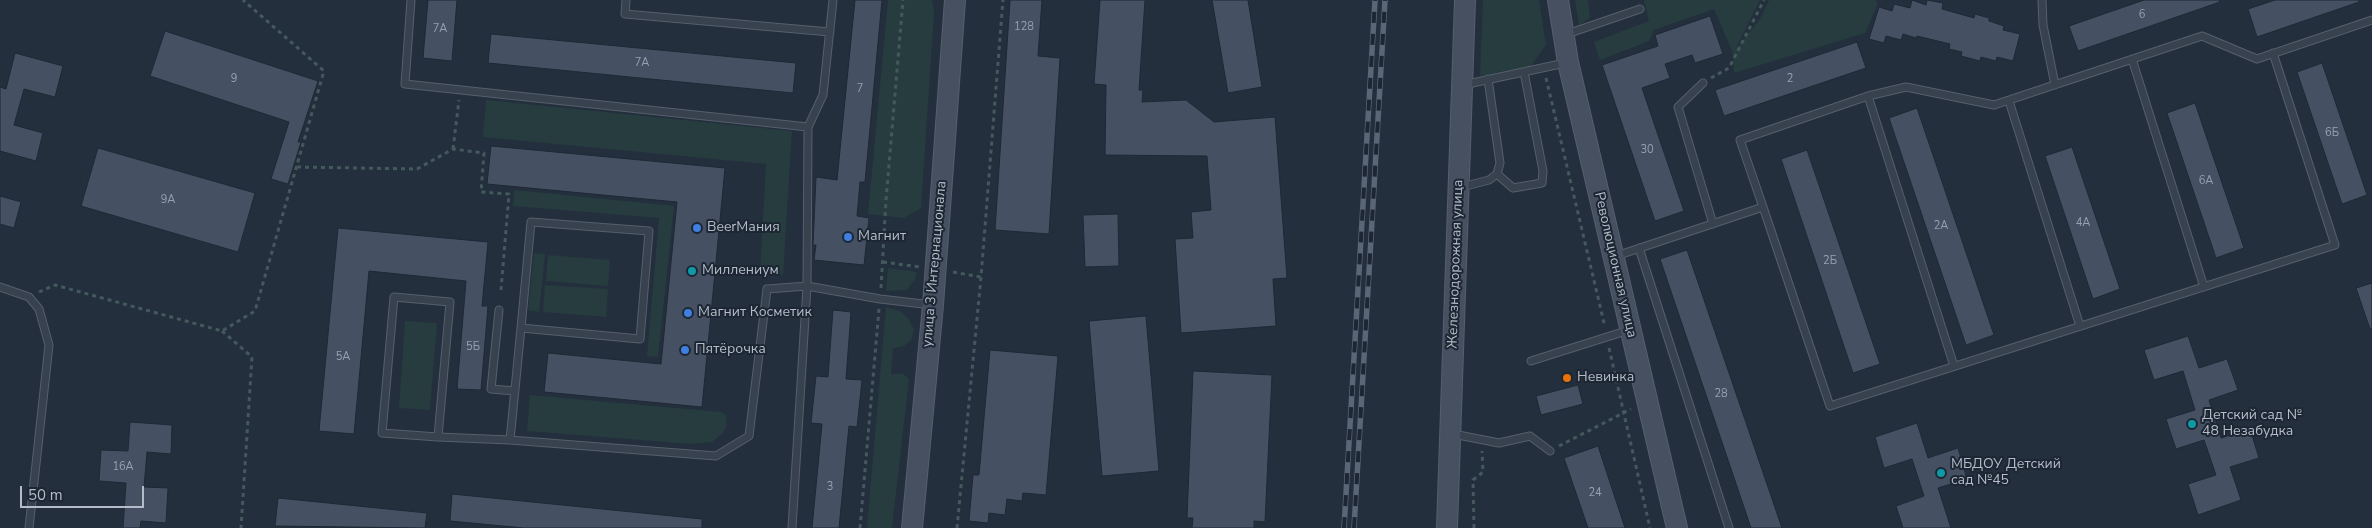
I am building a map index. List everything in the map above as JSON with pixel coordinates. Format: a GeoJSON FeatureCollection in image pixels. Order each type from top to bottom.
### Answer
{"type":"FeatureCollection","features":[{"type":"Feature","properties":{"kind":"main road","name":"улица 3 Интернационала"},"geometry":{"type":"LineString","coordinates":[[912,528],[933,305],[956,0]]}},
{"type":"Feature","properties":{"kind":"main road","name":"Железнодорожная улица"},"geometry":{"type":"LineString","coordinates":[[1447,528],[1465,0]]}},
{"type":"Feature","properties":{"kind":"main road","name":"Революционная улица"},"geometry":{"type":"LineString","coordinates":[[1558,0],[1568,62],[1629,330],[1677,528]]}},
{"type":"Feature","properties":{"kind":"lane"},"geometry":{"type":"LineString","coordinates":[[411,0],[405,84],[808,127]]}},
{"type":"Feature","properties":{"kind":"lane"},"geometry":{"type":"LineString","coordinates":[[626,0],[625,14],[830,32]]}},
{"type":"Feature","properties":{"kind":"lane"},"geometry":{"type":"LineString","coordinates":[[792,528],[807,286],[808,127],[823,95],[833,0]]}},
{"type":"Feature","properties":{"kind":"lane"},"geometry":{"type":"LineString","coordinates":[[2042,0],[2044,25],[2055,85]]}},
{"type":"Feature","properties":{"kind":"lane"},"geometry":{"type":"LineString","coordinates":[[1564,35],[1640,9]]}},
{"type":"Feature","properties":{"kind":"lane"},"geometry":{"type":"LineString","coordinates":[[2273,53],[2335,245],[1830,406],[1740,140],[1868,96],[1906,87],[1994,105],[2202,36],[2256,58],[2372,20]]}},
{"type":"Feature","properties":{"kind":"lane"},"geometry":{"type":"LineString","coordinates":[[2132,59],[2204,287]]}},
{"type":"Feature","properties":{"kind":"lane"},"geometry":{"type":"LineString","coordinates":[[1462,85],[1568,62]]}},
{"type":"Feature","properties":{"kind":"lane"},"geometry":{"type":"LineString","coordinates":[[1497,174],[1514,188],[1542,183],[1543,171],[1524,72]]}},
{"type":"Feature","properties":{"kind":"lane"},"geometry":{"type":"LineString","coordinates":[[1459,188],[1489,180],[1497,174],[1500,163],[1488,79]]}},
{"type":"Feature","properties":{"kind":"lane"},"geometry":{"type":"LineString","coordinates":[[1703,83],[1678,107],[1714,224]]}},
{"type":"Feature","properties":{"kind":"lane"},"geometry":{"type":"LineString","coordinates":[[1868,96],[1954,366]]}},
{"type":"Feature","properties":{"kind":"lane"},"geometry":{"type":"LineString","coordinates":[[2009,101],[2080,326]]}},
{"type":"Feature","properties":{"kind":"lane"},"geometry":{"type":"LineString","coordinates":[[1613,256],[1763,207]]}},
{"type":"Feature","properties":{"kind":"lane"},"geometry":{"type":"LineString","coordinates":[[510,440],[531,222],[649,231],[640,340],[521,328]]}},
{"type":"Feature","properties":{"kind":"lane"},"geometry":{"type":"LineString","coordinates":[[1639,248],[1729,528]]}},
{"type":"Feature","properties":{"kind":"lane"},"geometry":{"type":"LineString","coordinates":[[438,437],[450,302],[394,297],[382,433],[438,437],[510,440],[716,456],[749,436],[767,289],[807,286],[880,299],[933,305]]}},
{"type":"Feature","properties":{"kind":"lane"},"geometry":{"type":"LineString","coordinates":[[0,287],[29,297],[39,310],[49,346],[29,528]]}},
{"type":"Feature","properties":{"kind":"lane"},"geometry":{"type":"LineString","coordinates":[[499,310],[491,389],[515,391]]}},
{"type":"Feature","properties":{"kind":"lane"},"geometry":{"type":"LineString","coordinates":[[1531,360],[1629,330]]}},
{"type":"Feature","properties":{"kind":"lane"},"geometry":{"type":"LineString","coordinates":[[1450,434],[1499,443],[1530,436],[1550,451]]}},
{"type":"Feature","properties":{"kind":"path"},"geometry":{"type":"LineString","coordinates":[[222,331],[255,311],[324,71],[243,0]]}},
{"type":"Feature","properties":{"kind":"path"},"geometry":{"type":"LineString","coordinates":[[883,275],[886,200],[904,0]]}},
{"type":"Feature","properties":{"kind":"path"},"geometry":{"type":"LineString","coordinates":[[957,528],[982,267],[1003,0]]}},
{"type":"Feature","properties":{"kind":"path"},"geometry":{"type":"LineString","coordinates":[[1703,83],[1728,68],[1764,0]]}},
{"type":"Feature","properties":{"kind":"path"},"geometry":{"type":"LineString","coordinates":[[1544,68],[1650,528]]}},
{"type":"Feature","properties":{"kind":"path"},"geometry":{"type":"LineString","coordinates":[[453,149],[460,90]]}},
{"type":"Feature","properties":{"kind":"path"},"geometry":{"type":"LineString","coordinates":[[297,167],[417,169],[453,149],[484,153],[481,192],[509,194],[500,290]]}},
{"type":"Feature","properties":{"kind":"path"},"geometry":{"type":"LineString","coordinates":[[29,297],[55,285],[222,331],[252,358],[241,528]]}},
{"type":"Feature","properties":{"kind":"path"},"geometry":{"type":"LineString","coordinates":[[860,528],[878,319]]}},
{"type":"Feature","properties":{"kind":"path"},"geometry":{"type":"LineString","coordinates":[[1550,451],[1623,412]]}},
{"type":"Feature","properties":{"kind":"path"},"geometry":{"type":"LineString","coordinates":[[1474,528],[1473,480],[1483,472],[1482,440]]}},
{"type":"Feature","properties":{"kind":"green space"},"geometry":{"type":"Polygon","coordinates":[[[888,0],[932,0],[934,13],[921,208],[904,218],[868,214],[888,0]]]}},
{"type":"Feature","properties":{"kind":"green space"},"geometry":{"type":"Polygon","coordinates":[[[1483,0],[1539,0],[1546,45],[1531,66],[1480,76],[1483,0]]]}},
{"type":"Feature","properties":{"kind":"green space"},"geometry":{"type":"Polygon","coordinates":[[[1575,0],[1588,0],[1590,18],[1579,25],[1575,0]]]}},
{"type":"Feature","properties":{"kind":"green space"},"geometry":{"type":"Polygon","coordinates":[[[1644,0],[1760,0],[1735,50],[1760,19],[1769,0],[1875,0],[1878,3],[1865,33],[1734,73],[1733,53],[1714,9],[1654,30],[1649,41],[1600,60],[1594,42],[1649,21],[1644,0]]]}},
{"type":"Feature","properties":{"kind":"green space"},"geometry":{"type":"Polygon","coordinates":[[[486,100],[792,131],[783,275],[760,273],[766,164],[483,137],[486,100]]]}},
{"type":"Feature","properties":{"kind":"green space"},"geometry":{"type":"Polygon","coordinates":[[[514,190],[674,206],[658,357],[647,356],[659,218],[513,206],[514,190]]]}},
{"type":"Feature","properties":{"kind":"green space"},"geometry":{"type":"Polygon","coordinates":[[[534,253],[545,254],[539,312],[528,310],[534,253]]]}},
{"type":"Feature","properties":{"kind":"green space"},"geometry":{"type":"Polygon","coordinates":[[[548,255],[610,260],[608,286],[546,281],[548,255]]]}},
{"type":"Feature","properties":{"kind":"green space"},"geometry":{"type":"Polygon","coordinates":[[[888,268],[917,272],[915,279],[907,290],[886,291],[888,268]]]}},
{"type":"Feature","properties":{"kind":"green space"},"geometry":{"type":"Polygon","coordinates":[[[545,285],[608,289],[606,317],[543,312],[545,285]]]}},
{"type":"Feature","properties":{"kind":"green space"},"geometry":{"type":"Polygon","coordinates":[[[886,307],[900,311],[908,318],[914,330],[911,340],[904,346],[893,348],[891,374],[903,374],[909,379],[892,528],[867,528],[886,307]]]}},
{"type":"Feature","properties":{"kind":"green space"},"geometry":{"type":"Polygon","coordinates":[[[405,321],[437,323],[430,410],[399,408],[405,321]]]}},
{"type":"Feature","properties":{"kind":"green space"},"geometry":{"type":"Polygon","coordinates":[[[530,395],[720,412],[726,415],[727,425],[722,434],[712,442],[691,444],[527,431],[530,395]]]}},
{"type":"Feature","properties":{"kind":"building"},"geometry":{"type":"Polygon","coordinates":[[[428,0],[457,0],[452,61],[423,58],[428,0]]]}},
{"type":"Feature","properties":{"kind":"building"},"geometry":{"type":"Polygon","coordinates":[[[855,0],[882,0],[865,182],[860,182],[857,216],[869,218],[864,265],[814,260],[816,245],[813,245],[816,177],[837,180],[855,0]]]}},
{"type":"Feature","properties":{"kind":"building"},"geometry":{"type":"Polygon","coordinates":[[[1010,0],[1042,0],[1038,56],[1060,58],[1049,234],[995,230],[1010,0]]]}},
{"type":"Feature","properties":{"kind":"building"},"geometry":{"type":"Polygon","coordinates":[[[1100,0],[1145,0],[1139,90],[1143,90],[1142,102],[1186,100],[1214,122],[1275,117],[1287,278],[1273,279],[1276,326],[1181,333],[1175,239],[1193,238],[1191,212],[1211,210],[1207,156],[1105,155],[1106,85],[1094,84],[1100,0]]]}},
{"type":"Feature","properties":{"kind":"building"},"geometry":{"type":"Polygon","coordinates":[[[1212,0],[1248,0],[1262,87],[1228,93],[1212,0]]]}},
{"type":"Feature","properties":{"kind":"building"},"geometry":{"type":"Polygon","coordinates":[[[1912,0],[1926,5],[1927,0],[1943,3],[1942,9],[1974,18],[1975,14],[1989,18],[1989,21],[2004,26],[2003,30],[2020,34],[2013,61],[1997,57],[1996,61],[1981,57],[1980,61],[1961,56],[1962,52],[1949,49],[1950,44],[1917,36],[1916,38],[1903,34],[1901,40],[1886,36],[1884,43],[1869,39],[1879,7],[1892,11],[1894,4],[1910,8],[1912,0]]]}},
{"type":"Feature","properties":{"kind":"building"},"geometry":{"type":"Polygon","coordinates":[[[2144,0],[2219,0],[2220,2],[2078,51],[2069,26],[2144,0]]]}},
{"type":"Feature","properties":{"kind":"building"},"geometry":{"type":"Polygon","coordinates":[[[2275,0],[2359,0],[2359,2],[2257,37],[2248,9],[2275,0]]]}},
{"type":"Feature","properties":{"kind":"building"},"geometry":{"type":"Polygon","coordinates":[[[1710,16],[1723,54],[1695,63],[1692,55],[1665,64],[1670,78],[1642,88],[1684,211],[1655,221],[1602,65],[1658,46],[1655,35],[1710,16]]]}},
{"type":"Feature","properties":{"kind":"building"},"geometry":{"type":"Polygon","coordinates":[[[165,31],[318,81],[298,142],[301,142],[288,184],[271,179],[289,122],[150,76],[165,31]]]}},
{"type":"Feature","properties":{"kind":"building"},"geometry":{"type":"Polygon","coordinates":[[[491,34],[796,63],[793,93],[488,63],[491,34]]]}},
{"type":"Feature","properties":{"kind":"building"},"geometry":{"type":"Polygon","coordinates":[[[1857,42],[1866,68],[1724,116],[1715,90],[1857,42]]]}},
{"type":"Feature","properties":{"kind":"building"},"geometry":{"type":"Polygon","coordinates":[[[15,53],[63,66],[55,97],[24,89],[14,125],[43,133],[36,161],[0,151],[0,87],[6,89],[15,53]]]}},
{"type":"Feature","properties":{"kind":"building"},"geometry":{"type":"Polygon","coordinates":[[[2322,63],[2367,195],[2342,204],[2297,72],[2322,63]]]}},
{"type":"Feature","properties":{"kind":"building"},"geometry":{"type":"Polygon","coordinates":[[[2195,103],[2244,248],[2216,258],[2167,113],[2195,103]]]}},
{"type":"Feature","properties":{"kind":"building"},"geometry":{"type":"Polygon","coordinates":[[[1917,108],[1994,335],[1966,345],[1889,118],[1917,108]]]}},
{"type":"Feature","properties":{"kind":"building","name":"Миллениум"},"geometry":{"type":"Polygon","coordinates":[[[491,146],[725,168],[702,407],[544,392],[548,353],[661,364],[677,202],[487,184],[491,146]]]}},
{"type":"Feature","properties":{"kind":"building"},"geometry":{"type":"Polygon","coordinates":[[[2072,147],[2120,289],[2093,299],[2045,156],[2072,147]]]}},
{"type":"Feature","properties":{"kind":"building"},"geometry":{"type":"Polygon","coordinates":[[[98,148],[255,193],[238,252],[81,206],[98,148]]]}},
{"type":"Feature","properties":{"kind":"building"},"geometry":{"type":"Polygon","coordinates":[[[1807,150],[1880,364],[1853,373],[1781,159],[1807,150]]]}},
{"type":"Feature","properties":{"kind":"building"},"geometry":{"type":"Polygon","coordinates":[[[0,196],[21,202],[14,228],[0,224],[0,196]]]}},
{"type":"Feature","properties":{"kind":"building"},"geometry":{"type":"Polygon","coordinates":[[[1118,214],[1119,266],[1085,267],[1083,215],[1118,214]]]}},
{"type":"Feature","properties":{"kind":"building"},"geometry":{"type":"Polygon","coordinates":[[[338,228],[488,242],[482,306],[488,306],[481,390],[457,389],[466,281],[369,271],[354,434],[319,431],[338,228]]]}},
{"type":"Feature","properties":{"kind":"building"},"geometry":{"type":"Polygon","coordinates":[[[1687,250],[1782,528],[1751,528],[1660,259],[1687,250]]]}},
{"type":"Feature","properties":{"kind":"building"},"geometry":{"type":"Polygon","coordinates":[[[2372,283],[2372,328],[2370,329],[2356,288],[2372,283]]]}},
{"type":"Feature","properties":{"kind":"building"},"geometry":{"type":"Polygon","coordinates":[[[833,310],[851,312],[846,379],[862,380],[857,427],[849,426],[839,528],[812,528],[822,424],[811,423],[816,376],[828,377],[833,310]]]}},
{"type":"Feature","properties":{"kind":"building"},"geometry":{"type":"Polygon","coordinates":[[[1146,316],[1159,471],[1102,476],[1089,321],[1146,316]]]}},
{"type":"Feature","properties":{"kind":"building","name":"Детский сад № 48 Незабудка"},"geometry":{"type":"Polygon","coordinates":[[[2188,336],[2199,368],[2227,359],[2238,390],[2209,400],[2221,438],[2250,429],[2259,458],[2230,467],[2241,500],[2198,515],[2188,484],[2216,475],[2204,440],[2176,449],[2166,419],[2195,410],[2183,371],[2154,380],[2144,350],[2188,336]]]}},
{"type":"Feature","properties":{"kind":"building"},"geometry":{"type":"Polygon","coordinates":[[[990,350],[1058,356],[1046,495],[1023,493],[1022,501],[1007,499],[1005,515],[989,513],[988,523],[969,521],[973,475],[979,475],[990,350]]]}},
{"type":"Feature","properties":{"kind":"building"},"geometry":{"type":"Polygon","coordinates":[[[1193,371],[1272,375],[1265,522],[1254,521],[1254,528],[1192,528],[1193,518],[1187,518],[1193,371]]]}},
{"type":"Feature","properties":{"kind":"building"},"geometry":{"type":"Polygon","coordinates":[[[1578,385],[1583,404],[1541,415],[1536,396],[1578,385]]]}},
{"type":"Feature","properties":{"kind":"building"},"geometry":{"type":"Polygon","coordinates":[[[130,422],[172,425],[171,454],[147,452],[144,487],[168,488],[166,523],[141,521],[140,528],[123,528],[126,483],[99,481],[101,450],[128,451],[130,422]]]}},
{"type":"Feature","properties":{"kind":"building","name":"МБДОУ Детский сад №45"},"geometry":{"type":"Polygon","coordinates":[[[1917,423],[1928,458],[1958,448],[1967,479],[1938,488],[1951,528],[1903,528],[1896,506],[1924,496],[1912,459],[1884,468],[1875,437],[1917,423]]]}},
{"type":"Feature","properties":{"kind":"building"},"geometry":{"type":"Polygon","coordinates":[[[1598,446],[1625,528],[1588,528],[1564,458],[1598,446]]]}},
{"type":"Feature","properties":{"kind":"building"},"geometry":{"type":"Polygon","coordinates":[[[452,494],[702,519],[702,528],[524,528],[450,521],[452,494]]]}},
{"type":"Feature","properties":{"kind":"building"},"geometry":{"type":"Polygon","coordinates":[[[278,498],[427,513],[425,528],[275,526],[278,498]]]}},
{"type":"Feature","properties":{"kind":"railway"},"geometry":{"type":"LineString","coordinates":[[1344,528],[1375,0]]}},
{"type":"Feature","properties":{"kind":"railway"},"geometry":{"type":"LineString","coordinates":[[1354,528],[1385,0]]}},
{"type":"Feature","properties":{"kind":"place","name":"BeerМания"},"geometry":{"type":"Point","coordinates":[697,228]}},
{"type":"Feature","properties":{"kind":"place","name":"Магнит"},"geometry":{"type":"Point","coordinates":[848,237]}},
{"type":"Feature","properties":{"kind":"place","name":"Миллениум"},"geometry":{"type":"Point","coordinates":[692,271]}},
{"type":"Feature","properties":{"kind":"place","name":"Магнит Косметик"},"geometry":{"type":"Point","coordinates":[688,313]}},
{"type":"Feature","properties":{"kind":"place","name":"Пятёрочка"},"geometry":{"type":"Point","coordinates":[685,350]}},
{"type":"Feature","properties":{"kind":"place","name":"Невинка"},"geometry":{"type":"Point","coordinates":[1567,378]}},
{"type":"Feature","properties":{"kind":"place","name":"Детский сад № 48 Незабудка"},"geometry":{"type":"Point","coordinates":[2192,424]}},
{"type":"Feature","properties":{"kind":"place","name":"МБДОУ Детский сад №45"},"geometry":{"type":"Point","coordinates":[1941,473]}}]}
